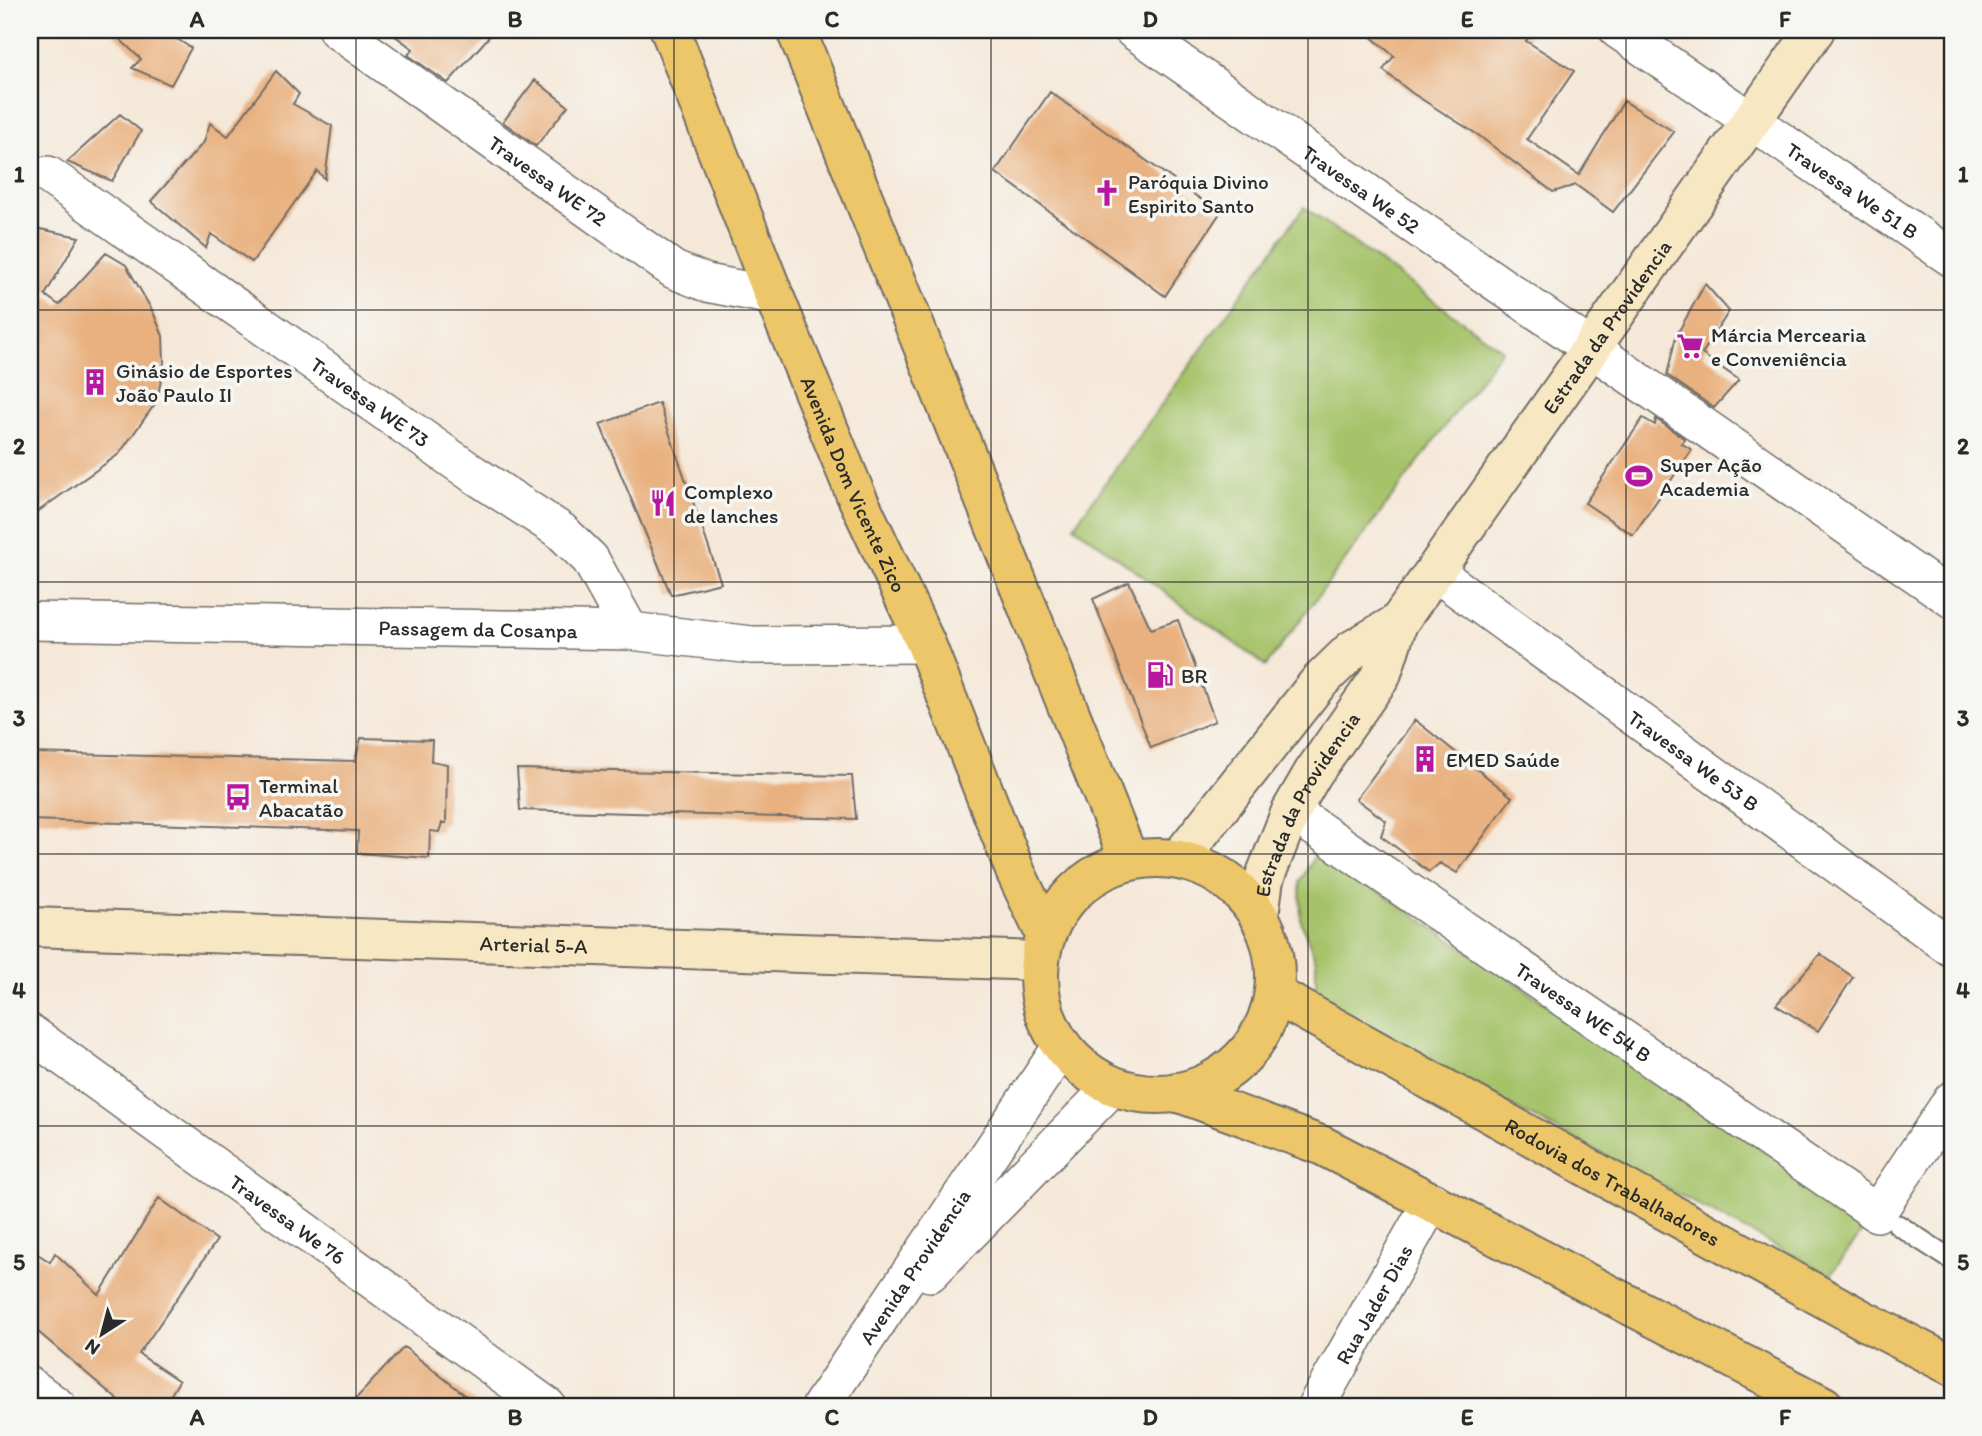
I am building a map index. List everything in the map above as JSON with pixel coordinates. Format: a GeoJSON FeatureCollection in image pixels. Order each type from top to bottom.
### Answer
{"type":"FeatureCollection","features":[{"type":"Feature","properties":{"kind":"main road","name":"Avenida Dom Vicente Zico"},"geometry":{"type":"LineString","coordinates":[[670,30],[774,296],[855,493],[926,644],[1016,873],[1042,947]]}},
{"type":"Feature","properties":{"kind":"main road"},"geometry":{"type":"LineString","coordinates":[[796,30],[1129,859]]}},
{"type":"Feature","properties":{"kind":"main road","name":"Estrada da Providencia"},"geometry":{"type":"LineString","coordinates":[[1259,915],[1268,868],[1291,811],[1313,773],[1381,676],[1398,623],[1815,30]]}},
{"type":"Feature","properties":{"kind":"main road","name":"Estrada da Providencia"},"geometry":{"type":"LineString","coordinates":[[1179,859],[1318,683],[1352,650],[1398,623]]}},
{"type":"Feature","properties":{"kind":"main road"},"geometry":{"type":"LineString","coordinates":[[1129,859],[1179,859],[1225,878],[1259,915],[1274,953],[1274,995],[1266,1023],[1256,1040],[1231,1069],[1206,1084],[1177,1092],[1145,1094],[1113,1086],[1085,1069],[1062,1046],[1042,1006],[1042,947],[1058,908],[1078,886],[1101,869],[1129,859]]}},
{"type":"Feature","properties":{"kind":"main road","name":"Arterial 5-A"},"geometry":{"type":"LineString","coordinates":[[30,927],[1042,947]]}},
{"type":"Feature","properties":{"kind":"main road","name":"Rodovia dos Trabalhadores"},"geometry":{"type":"LineString","coordinates":[[1274,995],[1865,1321],[1952,1366]]}},
{"type":"Feature","properties":{"kind":"main road"},"geometry":{"type":"LineString","coordinates":[[1177,1092],[1323,1146],[1824,1406]]}},
{"type":"Feature","properties":{"kind":"street","name":"Travessa WE 72"},"geometry":{"type":"LineString","coordinates":[[337,30],[674,270],[707,284],[774,296]]}},
{"type":"Feature","properties":{"kind":"street","name":"Travessa We 52"},"geometry":{"type":"LineString","coordinates":[[1133,30],[1952,599]]}},
{"type":"Feature","properties":{"kind":"street","name":"Travessa We 51 B"},"geometry":{"type":"LineString","coordinates":[[1618,30],[1952,258]]}},
{"type":"Feature","properties":{"kind":"street","name":"Travessa WE 73"},"geometry":{"type":"LineString","coordinates":[[39,178],[561,531],[590,559],[630,631]]}},
{"type":"Feature","properties":{"kind":"street","name":"Travessa We 53 B"},"geometry":{"type":"LineString","coordinates":[[1435,572],[1952,948]]}},
{"type":"Feature","properties":{"kind":"street","name":"Passagem da Cosanpa"},"geometry":{"type":"LineString","coordinates":[[30,621],[630,631],[752,645],[926,644]]}},
{"type":"Feature","properties":{"kind":"street","name":"Travessa WE 54 B"},"geometry":{"type":"LineString","coordinates":[[1291,811],[1887,1219]]}},
{"type":"Feature","properties":{"kind":"street","name":"Travessa We 76"},"geometry":{"type":"LineString","coordinates":[[30,1033],[547,1406]]}},
{"type":"Feature","properties":{"kind":"street","name":"Avenida Providencia"},"geometry":{"type":"LineString","coordinates":[[868,1336],[1062,1046]]}},
{"type":"Feature","properties":{"kind":"street","name":"Avenida Providencia"},"geometry":{"type":"LineString","coordinates":[[868,1336],[1113,1086]]}},
{"type":"Feature","properties":{"kind":"street"},"geometry":{"type":"LineString","coordinates":[[1887,1219],[1952,1100]]}},
{"type":"Feature","properties":{"kind":"street","name":"Rua Jader Dias"},"geometry":{"type":"LineString","coordinates":[[1316,1406],[1432,1201]]}},
{"type":"Feature","properties":{"kind":"street"},"geometry":{"type":"LineString","coordinates":[[821,1406],[868,1336]]}},
{"type":"Feature","properties":{"kind":"street"},"geometry":{"type":"LineString","coordinates":[[30,1386],[57,1406]]}},
{"type":"Feature","properties":{"kind":"lane"},"geometry":{"type":"LineString","coordinates":[[1887,1219],[1952,1260]]}},
{"type":"Feature","properties":{"kind":"green space"},"geometry":{"type":"Polygon","coordinates":[[[1304,207],[1502,350],[1266,666],[1074,526],[1304,207]]]}},
{"type":"Feature","properties":{"kind":"green space"},"geometry":{"type":"Polygon","coordinates":[[[1318,850],[1870,1222],[1830,1275],[1316,1002],[1316,961],[1301,922],[1300,882],[1318,850]]]}},
{"type":"Feature","properties":{"kind":"building"},"geometry":{"type":"Polygon","coordinates":[[[110,30],[163,30],[191,48],[171,85],[132,68],[141,59],[110,30]]]}},
{"type":"Feature","properties":{"kind":"building"},"geometry":{"type":"Polygon","coordinates":[[[387,30],[495,30],[448,83],[408,55],[413,49],[387,30]]]}},
{"type":"Feature","properties":{"kind":"building"},"geometry":{"type":"Polygon","coordinates":[[[1363,30],[1533,30],[1526,41],[1574,71],[1527,139],[1579,175],[1624,101],[1674,132],[1613,212],[1576,185],[1553,192],[1478,135],[1412,93],[1383,70],[1394,56],[1363,30]]]}},
{"type":"Feature","properties":{"kind":"building"},"geometry":{"type":"Polygon","coordinates":[[[276,71],[299,94],[293,104],[332,126],[325,179],[317,171],[252,262],[211,234],[206,248],[151,201],[204,142],[210,123],[228,136],[276,71]]]}},
{"type":"Feature","properties":{"kind":"building"},"geometry":{"type":"Polygon","coordinates":[[[535,80],[568,106],[536,146],[503,122],[535,80]]]}},
{"type":"Feature","properties":{"kind":"building","name":"Paróquia Divino Espirito Santo"},"geometry":{"type":"Polygon","coordinates":[[[1050,92],[1220,213],[1165,296],[995,172],[1050,92]]]}},
{"type":"Feature","properties":{"kind":"building"},"geometry":{"type":"Polygon","coordinates":[[[120,114],[141,131],[112,181],[67,162],[120,114]]]}},
{"type":"Feature","properties":{"kind":"building","name":"Ginásio de Esportes João Paulo II"},"geometry":{"type":"Polygon","coordinates":[[[30,227],[79,237],[45,295],[59,305],[106,253],[126,265],[153,312],[163,336],[164,363],[157,401],[119,454],[30,517],[30,227]]]}},
{"type":"Feature","properties":{"kind":"building","name":"Márcia Mercearia e Conveniência"},"geometry":{"type":"Polygon","coordinates":[[[1705,284],[1729,311],[1702,354],[1739,380],[1714,408],[1667,375],[1676,336],[1705,284]]]}},
{"type":"Feature","properties":{"kind":"building","name":"Complexo de lanches"},"geometry":{"type":"Polygon","coordinates":[[[659,403],[721,583],[671,595],[600,424],[659,403]]]}},
{"type":"Feature","properties":{"kind":"building","name":"Super Ação Academia"},"geometry":{"type":"Polygon","coordinates":[[[1643,418],[1655,425],[1656,419],[1685,439],[1681,443],[1692,450],[1633,535],[1585,503],[1643,418]]]}},
{"type":"Feature","properties":{"kind":"building","name":"BR"},"geometry":{"type":"Polygon","coordinates":[[[1129,582],[1151,629],[1178,620],[1215,721],[1151,748],[1093,599],[1129,582]]]}},
{"type":"Feature","properties":{"kind":"building","name":"EMED Saúde"},"geometry":{"type":"Polygon","coordinates":[[[1415,720],[1512,797],[1457,873],[1440,863],[1429,872],[1381,836],[1386,821],[1356,799],[1415,720]]]}},
{"type":"Feature","properties":{"kind":"building","name":"Terminal Abacatão"},"geometry":{"type":"Polygon","coordinates":[[[361,738],[432,740],[431,761],[447,764],[446,823],[442,823],[439,832],[430,831],[429,858],[357,853],[358,831],[30,820],[30,753],[355,761],[361,738]]]}},
{"type":"Feature","properties":{"kind":"building"},"geometry":{"type":"Polygon","coordinates":[[[517,769],[852,776],[856,819],[520,810],[517,769]]]}},
{"type":"Feature","properties":{"kind":"building"},"geometry":{"type":"Polygon","coordinates":[[[1820,954],[1853,977],[1818,1031],[1776,1005],[1820,954]]]}},
{"type":"Feature","properties":{"kind":"building"},"geometry":{"type":"Polygon","coordinates":[[[159,1198],[217,1240],[139,1354],[179,1381],[164,1406],[125,1406],[30,1325],[30,1249],[50,1262],[55,1253],[99,1295],[159,1198]]]}},
{"type":"Feature","properties":{"kind":"building"},"geometry":{"type":"Polygon","coordinates":[[[404,1347],[479,1406],[349,1406],[404,1347]]]}},
{"type":"Feature","properties":{"kind":"place","name":"Paróquia Divino Espirito Santo"},"geometry":{"type":"Point","coordinates":[1107,193]}},
{"type":"Feature","properties":{"kind":"place","name":"Márcia Mercearia e Conveniência"},"geometry":{"type":"Point","coordinates":[1690,346]}},
{"type":"Feature","properties":{"kind":"place","name":"Ginásio de Esportes João Paulo II"},"geometry":{"type":"Point","coordinates":[95,382]}},
{"type":"Feature","properties":{"kind":"place","name":"Super Ação Academia"},"geometry":{"type":"Point","coordinates":[1639,476]}},
{"type":"Feature","properties":{"kind":"place","name":"Complexo de lanches"},"geometry":{"type":"Point","coordinates":[663,503]}},
{"type":"Feature","properties":{"kind":"place","name":"BR"},"geometry":{"type":"Point","coordinates":[1160,675]}},
{"type":"Feature","properties":{"kind":"place","name":"EMED Saúde"},"geometry":{"type":"Point","coordinates":[1425,759]}},
{"type":"Feature","properties":{"kind":"place","name":"Terminal Abacatão"},"geometry":{"type":"Point","coordinates":[238,797]}}]}
